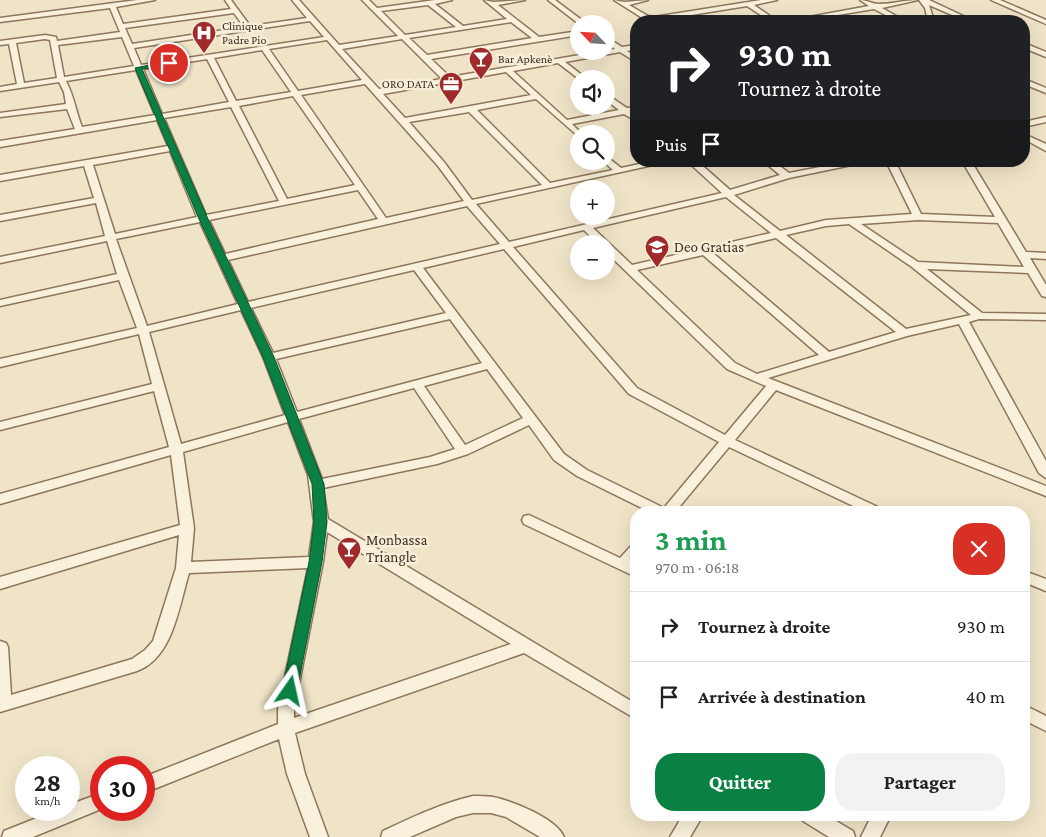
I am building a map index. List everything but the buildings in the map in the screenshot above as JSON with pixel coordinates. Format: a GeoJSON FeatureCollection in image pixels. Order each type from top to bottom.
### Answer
{"type":"FeatureCollection","features":[{"type":"Feature","properties":{"kind":"street"},"geometry":{"type":"LineString","coordinates":[[0,20],[70,8],[152,0]]}},
{"type":"Feature","properties":{"kind":"street"},"geometry":{"type":"LineString","coordinates":[[228,0],[248,28]]}},
{"type":"Feature","properties":{"kind":"street"},"geometry":{"type":"LineString","coordinates":[[365,0],[401,37],[448,80]]}},
{"type":"Feature","properties":{"kind":"street"},"geometry":{"type":"LineString","coordinates":[[376,10],[449,0]]}},
{"type":"Feature","properties":{"kind":"street"},"geometry":{"type":"LineString","coordinates":[[490,2],[522,0]]}},
{"type":"Feature","properties":{"kind":"street"},"geometry":{"type":"LineString","coordinates":[[551,0],[572,15]]}},
{"type":"Feature","properties":{"kind":"street"},"geometry":{"type":"LineString","coordinates":[[620,2],[645,0]]}},
{"type":"Feature","properties":{"kind":"street"},"geometry":{"type":"LineString","coordinates":[[707,0],[722,9]]}},
{"type":"Feature","properties":{"kind":"street"},"geometry":{"type":"LineString","coordinates":[[679,15],[774,0]]}},
{"type":"Feature","properties":{"kind":"street"},"geometry":{"type":"LineString","coordinates":[[863,0],[890,15]]}},
{"type":"Feature","properties":{"kind":"street"},"geometry":{"type":"LineString","coordinates":[[828,15],[915,0]]}},
{"type":"Feature","properties":{"kind":"street"},"geometry":{"type":"LineString","coordinates":[[923,0],[930,15]]}},
{"type":"Feature","properties":{"kind":"street"},"geometry":{"type":"LineString","coordinates":[[923,0],[957,15]]}},
{"type":"Feature","properties":{"kind":"street"},"geometry":{"type":"LineString","coordinates":[[994,0],[1029,15]]}},
{"type":"Feature","properties":{"kind":"street"},"geometry":{"type":"LineString","coordinates":[[299,1],[328,38],[441,164],[469,202],[506,246],[632,391],[726,441],[864,506]]}},
{"type":"Feature","properties":{"kind":"street"},"geometry":{"type":"LineString","coordinates":[[490,2],[538,40]]}},
{"type":"Feature","properties":{"kind":"street"},"geometry":{"type":"LineString","coordinates":[[620,2],[643,15]]}},
{"type":"Feature","properties":{"kind":"street"},"geometry":{"type":"LineString","coordinates":[[430,3],[462,28]]}},
{"type":"Feature","properties":{"kind":"street"},"geometry":{"type":"LineString","coordinates":[[748,4],[765,15]]}},
{"type":"Feature","properties":{"kind":"street"},"geometry":{"type":"LineString","coordinates":[[112,5],[203,219],[269,357],[318,484],[321,522],[316,562],[286,709],[285,729],[289,748],[319,837]]}},
{"type":"Feature","properties":{"kind":"street"},"geometry":{"type":"LineString","coordinates":[[55,43],[235,10]]}},
{"type":"Feature","properties":{"kind":"street"},"geometry":{"type":"LineString","coordinates":[[0,12],[26,16]]}},
{"type":"Feature","properties":{"kind":"street"},"geometry":{"type":"LineString","coordinates":[[1030,15],[1046,22]]}},
{"type":"Feature","properties":{"kind":"street"},"geometry":{"type":"LineString","coordinates":[[1036,18],[1046,16]]}},
{"type":"Feature","properties":{"kind":"street"},"geometry":{"type":"LineString","coordinates":[[130,46],[312,19]]}},
{"type":"Feature","properties":{"kind":"street"},"geometry":{"type":"LineString","coordinates":[[338,47],[513,20]]}},
{"type":"Feature","properties":{"kind":"street"},"geometry":{"type":"LineString","coordinates":[[424,58],[570,35]]}},
{"type":"Feature","properties":{"kind":"street"},"geometry":{"type":"LineString","coordinates":[[0,43],[48,37],[53,39],[61,79],[68,92],[70,106],[79,129]]}},
{"type":"Feature","properties":{"kind":"street"},"geometry":{"type":"LineString","coordinates":[[0,89],[328,38]]}},
{"type":"Feature","properties":{"kind":"street"},"geometry":{"type":"LineString","coordinates":[[12,41],[21,86]]}},
{"type":"Feature","properties":{"kind":"street"},"geometry":{"type":"LineString","coordinates":[[615,44],[630,55]]}},
{"type":"Feature","properties":{"kind":"street"},"geometry":{"type":"LineString","coordinates":[[264,48],[384,221]]}},
{"type":"Feature","properties":{"kind":"street"},"geometry":{"type":"LineString","coordinates":[[378,92],[630,48]]}},
{"type":"Feature","properties":{"kind":"street"},"geometry":{"type":"LineString","coordinates":[[1030,48],[1046,55]]}},
{"type":"Feature","properties":{"kind":"street"},"geometry":{"type":"LineString","coordinates":[[209,56],[284,202]]}},
{"type":"Feature","properties":{"kind":"street"},"geometry":{"type":"LineString","coordinates":[[560,61],[572,70]]}},
{"type":"Feature","properties":{"kind":"street"},"geometry":{"type":"LineString","coordinates":[[508,70],[570,127]]}},
{"type":"Feature","properties":{"kind":"street"},"geometry":{"type":"LineString","coordinates":[[0,144],[79,129],[368,82]]}},
{"type":"Feature","properties":{"kind":"street"},"geometry":{"type":"LineString","coordinates":[[1030,84],[1046,91]]}},
{"type":"Feature","properties":{"kind":"street"},"geometry":{"type":"LineString","coordinates":[[403,121],[536,96]]}},
{"type":"Feature","properties":{"kind":"street"},"geometry":{"type":"LineString","coordinates":[[615,103],[630,114]]}},
{"type":"Feature","properties":{"kind":"street"},"geometry":{"type":"LineString","coordinates":[[0,115],[70,106]]}},
{"type":"Feature","properties":{"kind":"street"},"geometry":{"type":"LineString","coordinates":[[470,108],[547,186]]}},
{"type":"Feature","properties":{"kind":"street"},"geometry":{"type":"LineString","coordinates":[[565,123],[630,110]]}},
{"type":"Feature","properties":{"kind":"street"},"geometry":{"type":"LineString","coordinates":[[1030,123],[1046,119]]}},
{"type":"Feature","properties":{"kind":"street"},"geometry":{"type":"LineString","coordinates":[[1030,139],[1046,148]]}},
{"type":"Feature","properties":{"kind":"street"},"geometry":{"type":"LineString","coordinates":[[0,178],[172,148]]}},
{"type":"Feature","properties":{"kind":"street"},"geometry":{"type":"LineString","coordinates":[[0,647],[2,705],[136,664],[151,654],[160,643],[183,568],[187,528],[176,450],[143,330],[123,276],[88,163]]}},
{"type":"Feature","properties":{"kind":"street"},"geometry":{"type":"LineString","coordinates":[[223,258],[469,202],[638,167]]}},
{"type":"Feature","properties":{"kind":"street"},"geometry":{"type":"LineString","coordinates":[[699,167],[715,180],[728,194],[904,333]]}},
{"type":"Feature","properties":{"kind":"street"},"geometry":{"type":"LineString","coordinates":[[775,167],[787,176]]}},
{"type":"Feature","properties":{"kind":"street"},"geometry":{"type":"LineString","coordinates":[[0,363],[728,194],[787,176],[835,167]]}},
{"type":"Feature","properties":{"kind":"street"},"geometry":{"type":"LineString","coordinates":[[893,167],[918,218]]}},
{"type":"Feature","properties":{"kind":"street"},"geometry":{"type":"LineString","coordinates":[[970,167],[1046,294]]}},
{"type":"Feature","properties":{"kind":"street"},"geometry":{"type":"LineString","coordinates":[[615,168],[619,171]]}},
{"type":"Feature","properties":{"kind":"street"},"geometry":{"type":"LineString","coordinates":[[0,260],[360,187]]}},
{"type":"Feature","properties":{"kind":"street"},"geometry":{"type":"LineString","coordinates":[[0,218],[99,200]]}},
{"type":"Feature","properties":{"kind":"street"},"geometry":{"type":"LineString","coordinates":[[630,269],[826,223],[918,218],[1001,220]]}},
{"type":"Feature","properties":{"kind":"street"},"geometry":{"type":"LineString","coordinates":[[852,222],[916,265],[978,316]]}},
{"type":"Feature","properties":{"kind":"street"},"geometry":{"type":"LineString","coordinates":[[586,226],[595,235]]}},
{"type":"Feature","properties":{"kind":"street"},"geometry":{"type":"LineString","coordinates":[[705,251],[826,355]]}},
{"type":"Feature","properties":{"kind":"street"},"geometry":{"type":"LineString","coordinates":[[1023,254],[1046,256]]}},
{"type":"Feature","properties":{"kind":"street"},"geometry":{"type":"LineString","coordinates":[[615,255],[731,366],[755,378],[1046,491]]}},
{"type":"Feature","properties":{"kind":"street"},"geometry":{"type":"LineString","coordinates":[[916,265],[1031,270]]}},
{"type":"Feature","properties":{"kind":"street"},"geometry":{"type":"LineString","coordinates":[[416,266],[529,420],[559,457],[571,466],[649,506]]}},
{"type":"Feature","properties":{"kind":"street"},"geometry":{"type":"LineString","coordinates":[[0,304],[123,276]]}},
{"type":"Feature","properties":{"kind":"street"},"geometry":{"type":"LineString","coordinates":[[269,357],[452,315]]}},
{"type":"Feature","properties":{"kind":"street"},"geometry":{"type":"LineString","coordinates":[[755,378],[904,333],[978,316],[1046,317]]}},
{"type":"Feature","properties":{"kind":"street"},"geometry":{"type":"LineString","coordinates":[[963,320],[1046,473]]}},
{"type":"Feature","properties":{"kind":"street"},"geometry":{"type":"LineString","coordinates":[[0,499],[292,417],[488,365]]}},
{"type":"Feature","properties":{"kind":"street"},"geometry":{"type":"LineString","coordinates":[[417,384],[463,451]]}},
{"type":"Feature","properties":{"kind":"street"},"geometry":{"type":"LineString","coordinates":[[673,506],[773,385]]}},
{"type":"Feature","properties":{"kind":"street"},"geometry":{"type":"LineString","coordinates":[[0,426],[159,386]]}},
{"type":"Feature","properties":{"kind":"street"},"geometry":{"type":"LineString","coordinates":[[318,484],[432,461],[463,451],[529,420]]}},
{"type":"Feature","properties":{"kind":"street"},"geometry":{"type":"LineString","coordinates":[[529,520],[630,569]]}},
{"type":"Feature","properties":{"kind":"street"},"geometry":{"type":"LineString","coordinates":[[321,522],[630,708]]}},
{"type":"Feature","properties":{"kind":"street"},"geometry":{"type":"LineString","coordinates":[[0,583],[187,528]]}},
{"type":"Feature","properties":{"kind":"street"},"geometry":{"type":"LineString","coordinates":[[183,568],[316,562]]}},
{"type":"Feature","properties":{"kind":"street"},"geometry":{"type":"LineString","coordinates":[[1030,578],[1046,585]]}},
{"type":"Feature","properties":{"kind":"street"},"geometry":{"type":"LineString","coordinates":[[155,781],[285,729],[525,646]]}},
{"type":"Feature","properties":{"kind":"street"},"geometry":{"type":"LineString","coordinates":[[1030,715],[1046,724]]}},
{"type":"Feature","properties":{"kind":"street"},"geometry":{"type":"LineString","coordinates":[[390,837],[455,808],[474,803],[492,803],[511,809],[529,818],[555,837]]}},
{"type":"Feature","properties":{"kind":"street"},"geometry":{"type":"LineString","coordinates":[[11,837],[90,805]]}},
{"type":"Feature","properties":{"kind":"street"},"geometry":{"type":"LineString","coordinates":[[679,837],[690,821]]}},
{"type":"Feature","properties":{"kind":"street"},"geometry":{"type":"LineString","coordinates":[[819,821],[846,837]]}},
{"type":"Feature","properties":{"kind":"street"},"geometry":{"type":"LineString","coordinates":[[870,837],[879,821]]}},
{"type":"Feature","properties":{"kind":"place","name":"Clinique Padre Pio"},"geometry":{"type":"Point","coordinates":[204,54]}},
{"type":"Feature","properties":{"kind":"place","name":"Bar Apkenè"},"geometry":{"type":"Point","coordinates":[481,80]}},
{"type":"Feature","properties":{"kind":"place","name":"ORO DATA"},"geometry":{"type":"Point","coordinates":[451,105]}},
{"type":"Feature","properties":{"kind":"place","name":"Deo Gratias"},"geometry":{"type":"Point","coordinates":[657,268]}},
{"type":"Feature","properties":{"kind":"place","name":"Monbassa Triangle"},"geometry":{"type":"Point","coordinates":[349,570]}},
{"type":"Feature","properties":{"kind":"route"},"geometry":{"type":"LineString","coordinates":[[169,63],[138,68],[203,219],[269,357],[318,484],[321,522],[316,562],[290,691]]}}]}
